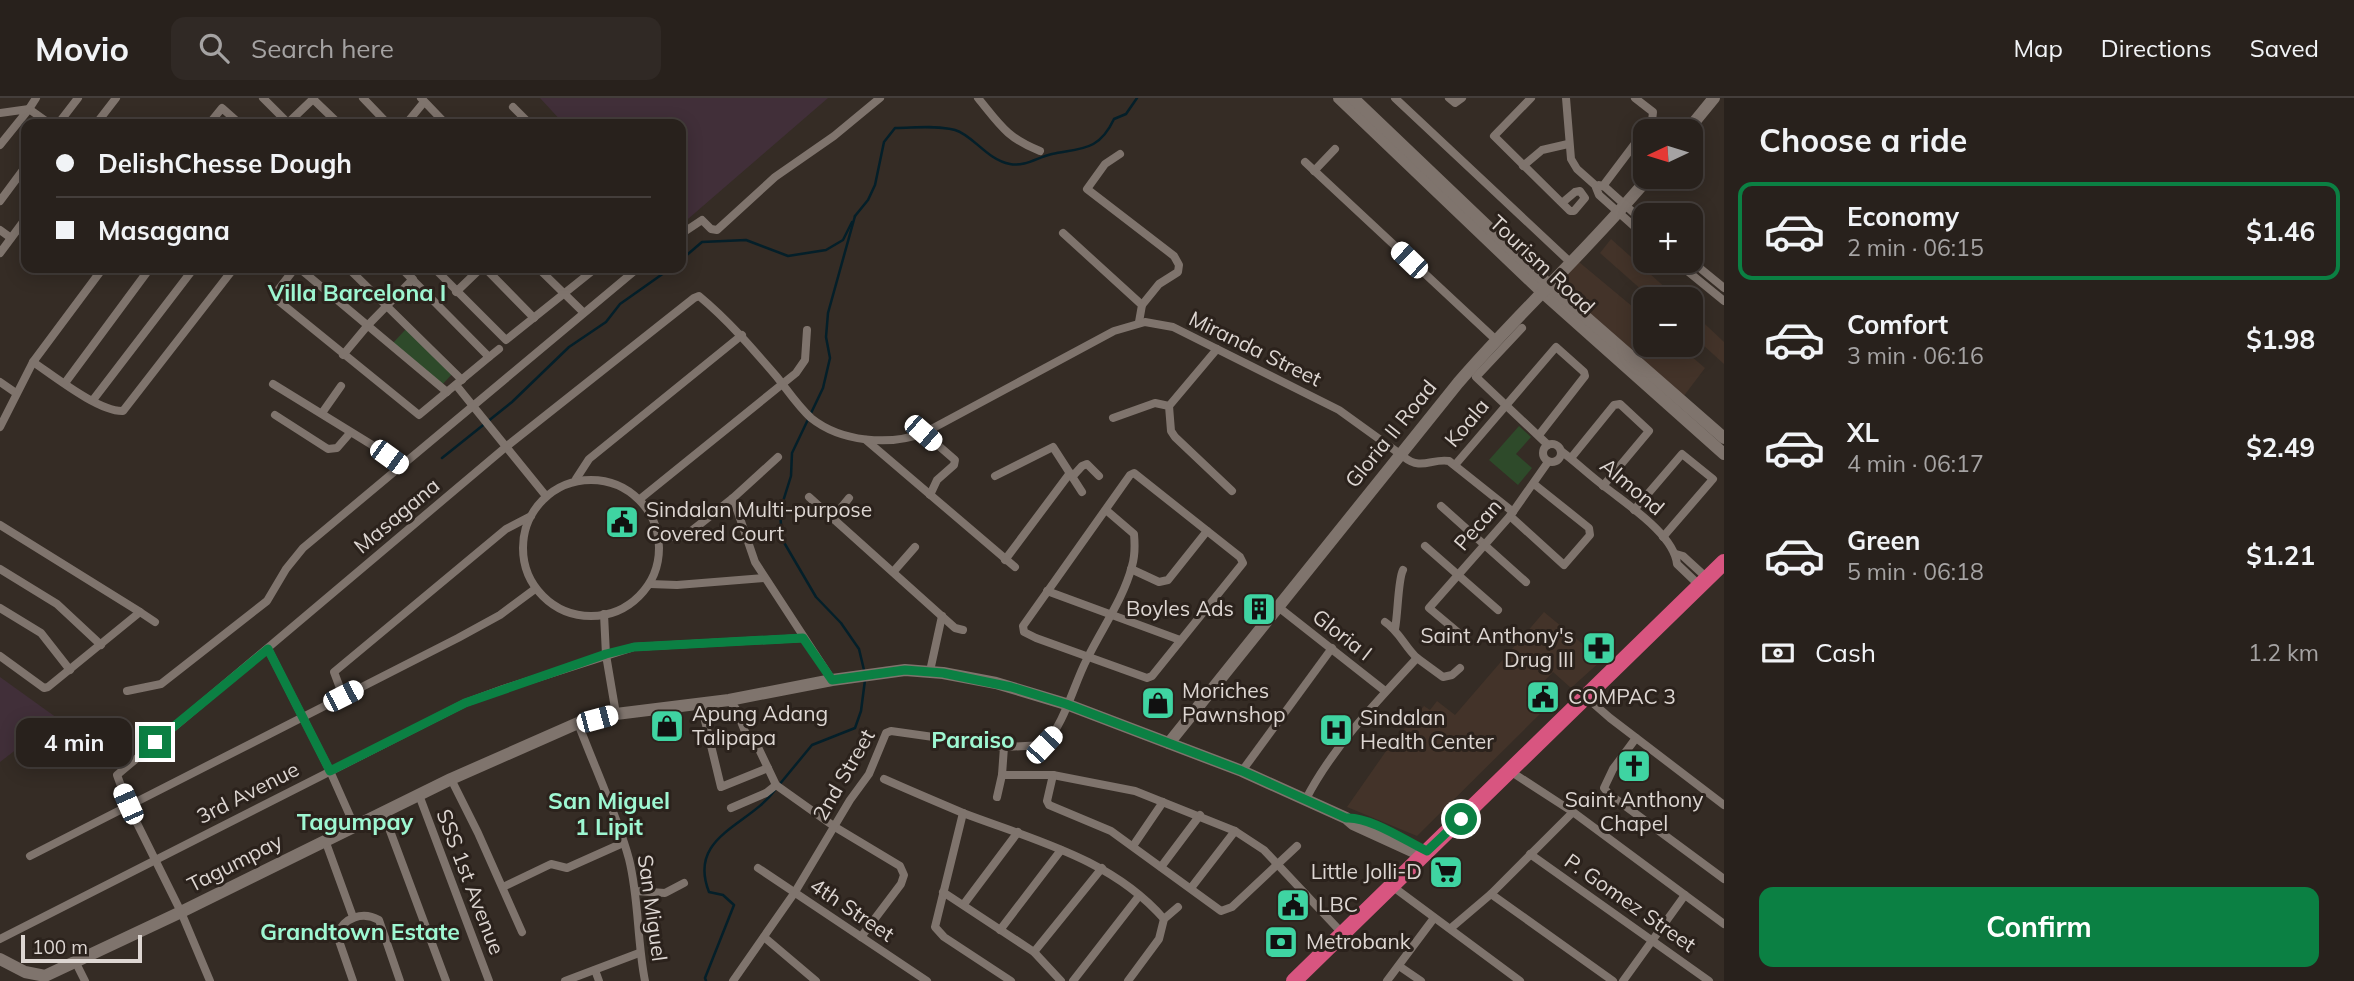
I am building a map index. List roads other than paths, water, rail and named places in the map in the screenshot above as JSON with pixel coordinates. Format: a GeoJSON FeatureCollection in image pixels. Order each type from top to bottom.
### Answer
{"type":"FeatureCollection","features":[{"type":"Feature","properties":{"kind":"highway"},"geometry":{"type":"LineString","coordinates":[[1294,981],[1724,562]]}},
{"type":"Feature","properties":{"kind":"main road","name":"Tourism Road"},"geometry":{"type":"LineString","coordinates":[[1339,98],[1724,454]]}},
{"type":"Feature","properties":{"kind":"main road","name":"Tourism Road"},"geometry":{"type":"LineString","coordinates":[[1353,98],[1544,288],[1724,438]]}},
{"type":"Feature","properties":{"kind":"main road"},"geometry":{"type":"LineString","coordinates":[[1696,119],[1714,98]]}},
{"type":"Feature","properties":{"kind":"main road","name":"Gloria II Road"},"geometry":{"type":"LineString","coordinates":[[1169,743],[1495,339],[1638,189]]}},
{"type":"Feature","properties":{"kind":"main road","name":"Tagumpay"},"geometry":{"type":"LineString","coordinates":[[42,978],[383,811],[578,723],[616,714],[729,700],[855,676],[905,670],[930,671],[996,683],[1066,704],[1242,771],[1346,818],[1355,817],[1365,821],[1425,854]]}},
{"type":"Feature","properties":{"kind":"main road"},"geometry":{"type":"LineString","coordinates":[[0,959],[42,978]]}},
{"type":"Feature","properties":{"kind":"street"},"geometry":{"type":"LineString","coordinates":[[0,145],[36,98]]}},
{"type":"Feature","properties":{"kind":"street"},"geometry":{"type":"LineString","coordinates":[[62,119],[78,98]]}},
{"type":"Feature","properties":{"kind":"street"},"geometry":{"type":"LineString","coordinates":[[100,119],[116,98]]}},
{"type":"Feature","properties":{"kind":"street"},"geometry":{"type":"LineString","coordinates":[[293,119],[314,98],[334,119]]}},
{"type":"Feature","properties":{"kind":"street"},"geometry":{"type":"LineString","coordinates":[[363,98],[383,119]]}},
{"type":"Feature","properties":{"kind":"street"},"geometry":{"type":"LineString","coordinates":[[686,231],[702,220],[711,229],[717,230],[775,177],[834,136],[880,98]]}},
{"type":"Feature","properties":{"kind":"street"},"geometry":{"type":"LineString","coordinates":[[978,98],[1007,134],[1040,150]]}},
{"type":"Feature","properties":{"kind":"street"},"geometry":{"type":"LineString","coordinates":[[1395,98],[1570,262]]}},
{"type":"Feature","properties":{"kind":"street"},"geometry":{"type":"LineString","coordinates":[[1531,98],[1495,134],[1496,139],[1570,211],[1574,211],[1585,198],[1580,191],[1574,192],[1562,203]]}},
{"type":"Feature","properties":{"kind":"street"},"geometry":{"type":"LineString","coordinates":[[1566,98],[1571,159],[1577,169],[1613,194],[1621,210],[1633,223]]}},
{"type":"Feature","properties":{"kind":"street"},"geometry":{"type":"LineString","coordinates":[[1633,216],[1607,202],[1598,193],[1599,185],[1652,121],[1653,112],[1635,98]]}},
{"type":"Feature","properties":{"kind":"street"},"geometry":{"type":"LineString","coordinates":[[266,99],[284,119]]}},
{"type":"Feature","properties":{"kind":"street"},"geometry":{"type":"LineString","coordinates":[[409,119],[422,100],[441,119]]}},
{"type":"Feature","properties":{"kind":"street"},"geometry":{"type":"LineString","coordinates":[[513,107],[525,119]]}},
{"type":"Feature","properties":{"kind":"street"},"geometry":{"type":"LineString","coordinates":[[0,113],[29,109],[43,119]]}},
{"type":"Feature","properties":{"kind":"street"},"geometry":{"type":"LineString","coordinates":[[213,119],[220,109],[225,109],[235,119]]}},
{"type":"Feature","properties":{"kind":"street"},"geometry":{"type":"LineString","coordinates":[[1523,166],[1542,150],[1568,144]]}},
{"type":"Feature","properties":{"kind":"street"},"geometry":{"type":"LineString","coordinates":[[1314,171],[1335,149]]}},
{"type":"Feature","properties":{"kind":"street"},"geometry":{"type":"LineString","coordinates":[[576,479],[595,479],[619,487],[640,499],[659,538],[656,570],[650,584],[618,610],[604,614],[570,612],[551,604],[535,589],[525,565],[524,538],[531,516],[546,496],[576,479],[589,459],[741,335],[813,419],[842,433],[865,439],[902,440],[923,433],[1114,331],[1139,322],[1142,305],[1159,284],[1178,272],[1179,265],[1174,256],[1087,189],[1105,164],[1119,154]]}},
{"type":"Feature","properties":{"kind":"street"},"geometry":{"type":"LineString","coordinates":[[1305,162],[1495,339]]}},
{"type":"Feature","properties":{"kind":"street"},"geometry":{"type":"LineString","coordinates":[[0,201],[21,173]]}},
{"type":"Feature","properties":{"kind":"street"},"geometry":{"type":"LineString","coordinates":[[1607,202],[1613,194]]}},
{"type":"Feature","properties":{"kind":"street"},"geometry":{"type":"LineString","coordinates":[[0,253],[21,225]]}},
{"type":"Feature","properties":{"kind":"street"},"geometry":{"type":"LineString","coordinates":[[0,230],[11,238]]}},
{"type":"Feature","properties":{"kind":"street"},"geometry":{"type":"LineString","coordinates":[[1063,233],[1142,305]]}},
{"type":"Feature","properties":{"kind":"street"},"geometry":{"type":"LineString","coordinates":[[1703,271],[1724,288]]}},
{"type":"Feature","properties":{"kind":"street"},"geometry":{"type":"LineString","coordinates":[[0,427],[33,362],[99,273]]}},
{"type":"Feature","properties":{"kind":"street"},"geometry":{"type":"LineString","coordinates":[[65,383],[146,273]]}},
{"type":"Feature","properties":{"kind":"street"},"geometry":{"type":"LineString","coordinates":[[93,400],[190,273]]}},
{"type":"Feature","properties":{"kind":"street"},"geometry":{"type":"LineString","coordinates":[[33,362],[93,400],[114,411],[123,411],[230,273]]}},
{"type":"Feature","properties":{"kind":"street"},"geometry":{"type":"LineString","coordinates":[[293,273],[275,294],[275,298],[417,415],[499,349]]}},
{"type":"Feature","properties":{"kind":"street"},"geometry":{"type":"LineString","coordinates":[[303,273],[447,392]]}},
{"type":"Feature","properties":{"kind":"street"},"geometry":{"type":"LineString","coordinates":[[353,273],[459,382],[472,405],[546,496]]}},
{"type":"Feature","properties":{"kind":"street"},"geometry":{"type":"LineString","coordinates":[[406,273],[489,357]]}},
{"type":"Feature","properties":{"kind":"street"},"geometry":{"type":"LineString","coordinates":[[440,273],[506,340],[588,273]]}},
{"type":"Feature","properties":{"kind":"street"},"geometry":{"type":"LineString","coordinates":[[456,292],[477,273]]}},
{"type":"Feature","properties":{"kind":"street"},"geometry":{"type":"LineString","coordinates":[[488,273],[534,318]]}},
{"type":"Feature","properties":{"kind":"street"},"geometry":{"type":"LineString","coordinates":[[543,273],[583,312]]}},
{"type":"Feature","properties":{"kind":"street"},"geometry":{"type":"LineString","coordinates":[[127,691],[161,684],[267,601],[286,569],[303,548],[631,273]]}},
{"type":"Feature","properties":{"kind":"street"},"geometry":{"type":"LineString","coordinates":[[1690,273],[1724,301]]}},
{"type":"Feature","properties":{"kind":"street"},"geometry":{"type":"LineString","coordinates":[[343,355],[413,279]]}},
{"type":"Feature","properties":{"kind":"street","name":"Masagana"},"geometry":{"type":"LineString","coordinates":[[128,804],[117,777],[118,773],[507,446],[692,299],[699,296],[741,335]]}},
{"type":"Feature","properties":{"kind":"street","name":"Miranda Street"},"geometry":{"type":"LineString","coordinates":[[1139,322],[1173,327],[1339,410],[1402,455]]}},
{"type":"Feature","properties":{"kind":"street"},"geometry":{"type":"LineString","coordinates":[[1522,328],[1478,374],[1477,380],[1548,445]]}},
{"type":"Feature","properties":{"kind":"street"},"geometry":{"type":"LineString","coordinates":[[640,499],[796,373],[805,360],[807,330]]}},
{"type":"Feature","properties":{"kind":"street","name":"Koala"},"geometry":{"type":"LineString","coordinates":[[1455,465],[1554,348],[1559,348],[1584,372],[1583,381],[1539,435]]}},
{"type":"Feature","properties":{"kind":"street"},"geometry":{"type":"LineString","coordinates":[[1217,349],[1169,405],[1171,431],[1232,491]]}},
{"type":"Feature","properties":{"kind":"street"},"geometry":{"type":"LineString","coordinates":[[0,382],[16,393]]}},
{"type":"Feature","properties":{"kind":"street"},"geometry":{"type":"LineString","coordinates":[[273,384],[401,466]]}},
{"type":"Feature","properties":{"kind":"street"},"geometry":{"type":"LineString","coordinates":[[322,413],[341,386]]}},
{"type":"Feature","properties":{"kind":"street"},"geometry":{"type":"LineString","coordinates":[[1112,418],[1155,403],[1169,405]]}},
{"type":"Feature","properties":{"kind":"street"},"geometry":{"type":"LineString","coordinates":[[1571,458],[1614,405],[1620,404],[1648,428],[1648,433],[1603,486]]}},
{"type":"Feature","properties":{"kind":"street"},"geometry":{"type":"LineString","coordinates":[[275,415],[328,449],[337,448],[350,433]]}},
{"type":"Feature","properties":{"kind":"street"},"geometry":{"type":"LineString","coordinates":[[923,433],[955,460],[954,465],[937,481],[930,495]]}},
{"type":"Feature","properties":{"kind":"street"},"geometry":{"type":"LineString","coordinates":[[865,439],[1015,567]]}},
{"type":"Feature","properties":{"kind":"street"},"geometry":{"type":"LineString","coordinates":[[1548,445],[1556,445],[1562,451],[1560,460],[1555,463],[1548,462],[1543,455],[1548,445]]}},
{"type":"Feature","properties":{"kind":"street"},"geometry":{"type":"LineString","coordinates":[[995,476],[1053,447],[1082,492]]}},
{"type":"Feature","properties":{"kind":"street","name":"Almond"},"geometry":{"type":"LineString","coordinates":[[1562,451],[1634,510],[1663,537],[1676,554],[1683,556],[1703,582]]}},
{"type":"Feature","properties":{"kind":"street"},"geometry":{"type":"LineString","coordinates":[[1402,455],[1415,464],[1427,465],[1444,460],[1455,465],[1564,565],[1590,535],[1589,528],[1534,484]]}},
{"type":"Feature","properties":{"kind":"street"},"geometry":{"type":"LineString","coordinates":[[1634,510],[1679,456],[1684,455],[1710,477],[1712,482],[1663,537]]}},
{"type":"Feature","properties":{"kind":"street"},"geometry":{"type":"LineString","coordinates":[[659,538],[685,536],[733,498],[778,457]]}},
{"type":"Feature","properties":{"kind":"street","name":"Pecan"},"geometry":{"type":"LineString","coordinates":[[1460,634],[1429,608],[1511,514],[1548,462]]}},
{"type":"Feature","properties":{"kind":"street"},"geometry":{"type":"LineString","coordinates":[[1004,560],[1071,475],[1087,464],[1091,465],[1099,476]]}},
{"type":"Feature","properties":{"kind":"street"},"geometry":{"type":"LineString","coordinates":[[1134,473],[1240,557],[1243,563],[1150,677],[1024,632],[1023,626],[1106,510],[1134,473]]}},
{"type":"Feature","properties":{"kind":"street"},"geometry":{"type":"LineString","coordinates":[[809,497],[955,628],[963,630]]}},
{"type":"Feature","properties":{"kind":"street"},"geometry":{"type":"LineString","coordinates":[[733,498],[746,538],[764,578],[832,680]]}},
{"type":"Feature","properties":{"kind":"street"},"geometry":{"type":"LineString","coordinates":[[832,519],[849,498]]}},
{"type":"Feature","properties":{"kind":"street"},"geometry":{"type":"LineString","coordinates":[[1441,506],[1526,582]]}},
{"type":"Feature","properties":{"kind":"street"},"geometry":{"type":"LineString","coordinates":[[1066,704],[1088,656],[1112,614],[1131,569],[1135,547],[1134,534],[1106,510]]}},
{"type":"Feature","properties":{"kind":"street"},"geometry":{"type":"LineString","coordinates":[[343,696],[334,672],[506,529],[531,516]]}},
{"type":"Feature","properties":{"kind":"street"},"geometry":{"type":"LineString","coordinates":[[0,525],[155,622]]}},
{"type":"Feature","properties":{"kind":"street"},"geometry":{"type":"LineString","coordinates":[[1131,569],[1158,582],[1168,580],[1207,531]]}},
{"type":"Feature","properties":{"kind":"street"},"geometry":{"type":"LineString","coordinates":[[1425,546],[1498,610]]}},
{"type":"Feature","properties":{"kind":"street"},"geometry":{"type":"LineString","coordinates":[[894,571],[915,547]]}},
{"type":"Feature","properties":{"kind":"street"},"geometry":{"type":"LineString","coordinates":[[0,569],[57,604],[101,645]]}},
{"type":"Feature","properties":{"kind":"street"},"geometry":{"type":"LineString","coordinates":[[1395,629],[1400,574],[1403,570]]}},
{"type":"Feature","properties":{"kind":"street"},"geometry":{"type":"LineString","coordinates":[[650,584],[677,585],[764,578]]}},
{"type":"Feature","properties":{"kind":"street"},"geometry":{"type":"LineString","coordinates":[[30,856],[500,615],[535,589]]}},
{"type":"Feature","properties":{"kind":"street"},"geometry":{"type":"LineString","coordinates":[[1047,591],[1180,640]]}},
{"type":"Feature","properties":{"kind":"street","name":"Gloria I"},"geometry":{"type":"LineString","coordinates":[[1277,606],[1385,691]]}},
{"type":"Feature","properties":{"kind":"street"},"geometry":{"type":"LineString","coordinates":[[0,608],[41,633],[70,670]]}},
{"type":"Feature","properties":{"kind":"street"},"geometry":{"type":"LineString","coordinates":[[0,656],[44,688],[48,687],[140,612]]}},
{"type":"Feature","properties":{"kind":"street"},"geometry":{"type":"LineString","coordinates":[[604,614],[606,654],[616,714]]}},
{"type":"Feature","properties":{"kind":"street"},"geometry":{"type":"LineString","coordinates":[[930,671],[942,616]]}},
{"type":"Feature","properties":{"kind":"street"},"geometry":{"type":"LineString","coordinates":[[1385,622],[1395,629],[1406,648],[1443,677],[1452,675],[1460,668]]}},
{"type":"Feature","properties":{"kind":"street","name":"3rd Avenue"},"geometry":{"type":"LineString","coordinates":[[0,939],[465,703],[606,654],[634,647],[803,638]]}},
{"type":"Feature","properties":{"kind":"street"},"geometry":{"type":"LineString","coordinates":[[1242,771],[1332,648]]}},
{"type":"Feature","properties":{"kind":"street"},"geometry":{"type":"LineString","coordinates":[[268,649],[330,771],[354,825]]}},
{"type":"Feature","properties":{"kind":"street"},"geometry":{"type":"LineString","coordinates":[[1306,799],[1331,760],[1385,691],[1417,658]]}},
{"type":"Feature","properties":{"kind":"street"},"geometry":{"type":"LineString","coordinates":[[1585,697],[1724,805]]}},
{"type":"Feature","properties":{"kind":"street"},"geometry":{"type":"LineString","coordinates":[[729,700],[777,786],[835,827],[900,866],[904,875],[895,892],[861,937]]}},
{"type":"Feature","properties":{"kind":"street"},"geometry":{"type":"LineString","coordinates":[[701,704],[722,788],[768,768]]}},
{"type":"Feature","properties":{"kind":"street","name":"2nd Street"},"geometry":{"type":"LineString","coordinates":[[733,981],[795,892],[850,800],[869,774],[886,733],[891,731],[1004,747],[1044,745],[1054,734],[1066,704]]}},
{"type":"Feature","properties":{"kind":"street","name":"San Miguel"},"geometry":{"type":"LineString","coordinates":[[578,723],[623,843],[635,891],[639,953],[645,981]]}},
{"type":"Feature","properties":{"kind":"street"},"geometry":{"type":"LineString","coordinates":[[1636,738],[1612,769],[1604,788],[1724,879]]}},
{"type":"Feature","properties":{"kind":"street"},"geometry":{"type":"LineString","coordinates":[[997,797],[1004,747]]}},
{"type":"Feature","properties":{"kind":"street"},"geometry":{"type":"LineString","coordinates":[[1510,771],[1573,812],[1724,924]]}},
{"type":"Feature","properties":{"kind":"street"},"geometry":{"type":"LineString","coordinates":[[1002,775],[1052,775],[1135,791],[1235,831],[1264,850],[1342,933]]}},
{"type":"Feature","properties":{"kind":"street"},"geometry":{"type":"LineString","coordinates":[[1052,775],[1047,801],[1049,804],[1111,831],[1221,911],[1226,911],[1297,846]]}},
{"type":"Feature","properties":{"kind":"street"},"geometry":{"type":"LineString","coordinates":[[451,779],[522,932]]}},
{"type":"Feature","properties":{"kind":"street"},"geometry":{"type":"LineString","coordinates":[[884,779],[1102,868],[1164,919]]}},
{"type":"Feature","properties":{"kind":"street"},"geometry":{"type":"LineString","coordinates":[[731,808],[777,786]]}},
{"type":"Feature","properties":{"kind":"street","name":"SSS 1st Avenue"},"geometry":{"type":"LineString","coordinates":[[419,796],[489,981]]}},
{"type":"Feature","properties":{"kind":"street"},"geometry":{"type":"LineString","coordinates":[[1133,846],[1163,802]]}},
{"type":"Feature","properties":{"kind":"street"},"geometry":{"type":"LineString","coordinates":[[128,804],[181,912],[210,981]]}},
{"type":"Feature","properties":{"kind":"street"},"geometry":{"type":"LineString","coordinates":[[383,811],[446,981]]}},
{"type":"Feature","properties":{"kind":"street"},"geometry":{"type":"LineString","coordinates":[[1451,928],[1491,894],[1573,812]]}},
{"type":"Feature","properties":{"kind":"street"},"geometry":{"type":"LineString","coordinates":[[964,813],[935,923],[936,931],[1011,981]]}},
{"type":"Feature","properties":{"kind":"street"},"geometry":{"type":"LineString","coordinates":[[1161,867],[1200,815]]}},
{"type":"Feature","properties":{"kind":"street"},"geometry":{"type":"LineString","coordinates":[[1191,888],[1235,831]]}},
{"type":"Feature","properties":{"kind":"street"},"geometry":{"type":"LineString","coordinates":[[964,904],[1018,832]]}},
{"type":"Feature","properties":{"kind":"street"},"geometry":{"type":"LineString","coordinates":[[325,840],[353,917]]}},
{"type":"Feature","properties":{"kind":"street"},"geometry":{"type":"LineString","coordinates":[[503,887],[551,864],[566,868],[623,843]]}},
{"type":"Feature","properties":{"kind":"street"},"geometry":{"type":"LineString","coordinates":[[1000,930],[1061,850]]}},
{"type":"Feature","properties":{"kind":"street","name":"P. Gomez Street"},"geometry":{"type":"LineString","coordinates":[[1530,854],[1709,981]]}},
{"type":"Feature","properties":{"kind":"street","name":"4th Street"},"geometry":{"type":"LineString","coordinates":[[758,868],[928,981]]}},
{"type":"Feature","properties":{"kind":"street"},"geometry":{"type":"LineString","coordinates":[[1034,952],[1102,868]]}},
{"type":"Feature","properties":{"kind":"street"},"geometry":{"type":"LineString","coordinates":[[635,891],[665,893],[684,883]]}},
{"type":"Feature","properties":{"kind":"street"},"geometry":{"type":"LineString","coordinates":[[1392,886],[1520,981]]}},
{"type":"Feature","properties":{"kind":"street"},"geometry":{"type":"LineString","coordinates":[[943,892],[1034,952],[1061,981]]}},
{"type":"Feature","properties":{"kind":"street"},"geometry":{"type":"LineString","coordinates":[[1491,894],[1613,981]]}},
{"type":"Feature","properties":{"kind":"street"},"geometry":{"type":"LineString","coordinates":[[1623,981],[1685,895]]}},
{"type":"Feature","properties":{"kind":"street"},"geometry":{"type":"LineString","coordinates":[[1073,981],[1139,896]]}},
{"type":"Feature","properties":{"kind":"street"},"geometry":{"type":"LineString","coordinates":[[1128,981],[1159,939],[1164,919],[1178,907]]}},
{"type":"Feature","properties":{"kind":"street"},"geometry":{"type":"LineString","coordinates":[[353,981],[337,935],[339,929],[353,917],[369,916],[379,920],[400,981]]}},
{"type":"Feature","properties":{"kind":"street"},"geometry":{"type":"LineString","coordinates":[[1387,981],[1434,918]]}},
{"type":"Feature","properties":{"kind":"street"},"geometry":{"type":"LineString","coordinates":[[764,937],[816,981]]}},
{"type":"Feature","properties":{"kind":"street"},"geometry":{"type":"LineString","coordinates":[[565,981],[639,953]]}},
{"type":"Feature","properties":{"kind":"street"},"geometry":{"type":"LineString","coordinates":[[75,961],[85,981]]}},
{"type":"Feature","properties":{"kind":"street"},"geometry":{"type":"LineString","coordinates":[[1399,966],[1421,981]]}},
{"type":"Feature","properties":{"kind":"street"},"geometry":{"type":"LineString","coordinates":[[595,970],[599,981]]}},
{"type":"Feature","properties":{"kind":"waterway"},"geometry":{"type":"LineString","coordinates":[[855,216],[868,200],[875,185],[884,142],[895,128],[948,128],[962,133],[1002,162],[1021,164],[1096,143],[1114,119],[1126,114],[1137,98]]}},
{"type":"Feature","properties":{"kind":"waterway"},"geometry":{"type":"LineString","coordinates":[[855,216],[828,313],[826,337],[830,358],[823,388],[792,453],[791,476],[780,511],[782,539],[816,597],[841,623],[859,649],[864,670]]}},
{"type":"Feature","properties":{"kind":"waterway"},"geometry":{"type":"LineString","coordinates":[[686,256],[702,242],[746,240],[788,256],[826,250],[843,240],[852,222]]}},
{"type":"Feature","properties":{"kind":"waterway"},"geometry":{"type":"LineString","coordinates":[[442,458],[512,402],[569,347],[606,322],[620,304],[664,273]]}},
{"type":"Feature","properties":{"kind":"waterway"},"geometry":{"type":"LineString","coordinates":[[779,785],[812,745],[855,728],[861,711],[865,680]]}},
{"type":"Feature","properties":{"kind":"waterway"},"geometry":{"type":"LineString","coordinates":[[706,981],[734,905],[723,895],[709,892],[704,873],[706,858],[713,845],[724,834],[775,790]]}},
{"type":"Feature","properties":{"kind":"place","name":"Sindalan Multi-purpose Covered Court"},"geometry":{"type":"Point","coordinates":[622,522]}},
{"type":"Feature","properties":{"kind":"place","name":"Boyles Ads"},"geometry":{"type":"Point","coordinates":[1259,609]}},
{"type":"Feature","properties":{"kind":"place","name":"Saint Anthony's Drug III"},"geometry":{"type":"Point","coordinates":[1599,648]}},
{"type":"Feature","properties":{"kind":"place","name":"COMPAC 3"},"geometry":{"type":"Point","coordinates":[1543,697]}},
{"type":"Feature","properties":{"kind":"place","name":"Moriches Pawnshop"},"geometry":{"type":"Point","coordinates":[1158,703]}},
{"type":"Feature","properties":{"kind":"place","name":"Apung Adang Talipapa"},"geometry":{"type":"Point","coordinates":[667,726]}},
{"type":"Feature","properties":{"kind":"place","name":"Sindalan Health Center"},"geometry":{"type":"Point","coordinates":[1336,730]}},
{"type":"Feature","properties":{"kind":"place","name":"Saint Anthony Chapel"},"geometry":{"type":"Point","coordinates":[1634,766]}},
{"type":"Feature","properties":{"kind":"place","name":"Little Jolli-D"},"geometry":{"type":"Point","coordinates":[1446,872]}},
{"type":"Feature","properties":{"kind":"place","name":"LBC"},"geometry":{"type":"Point","coordinates":[1293,905]}},
{"type":"Feature","properties":{"kind":"place","name":"Metrobank"},"geometry":{"type":"Point","coordinates":[1281,942]}},
{"type":"Feature","properties":{"kind":"district","name":"Villa Barcelona I"},"geometry":{"type":"Point","coordinates":[357,293]}},
{"type":"Feature","properties":{"kind":"district","name":"Paraiso"},"geometry":{"type":"Point","coordinates":[973,740]}},
{"type":"Feature","properties":{"kind":"district","name":"San Miguel 1 Lipit"},"geometry":{"type":"Point","coordinates":[609,814]}},
{"type":"Feature","properties":{"kind":"district","name":"Tagumpay"},"geometry":{"type":"Point","coordinates":[355,822]}},
{"type":"Feature","properties":{"kind":"district","name":"Grandtown Estate"},"geometry":{"type":"Point","coordinates":[360,932]}}]}
